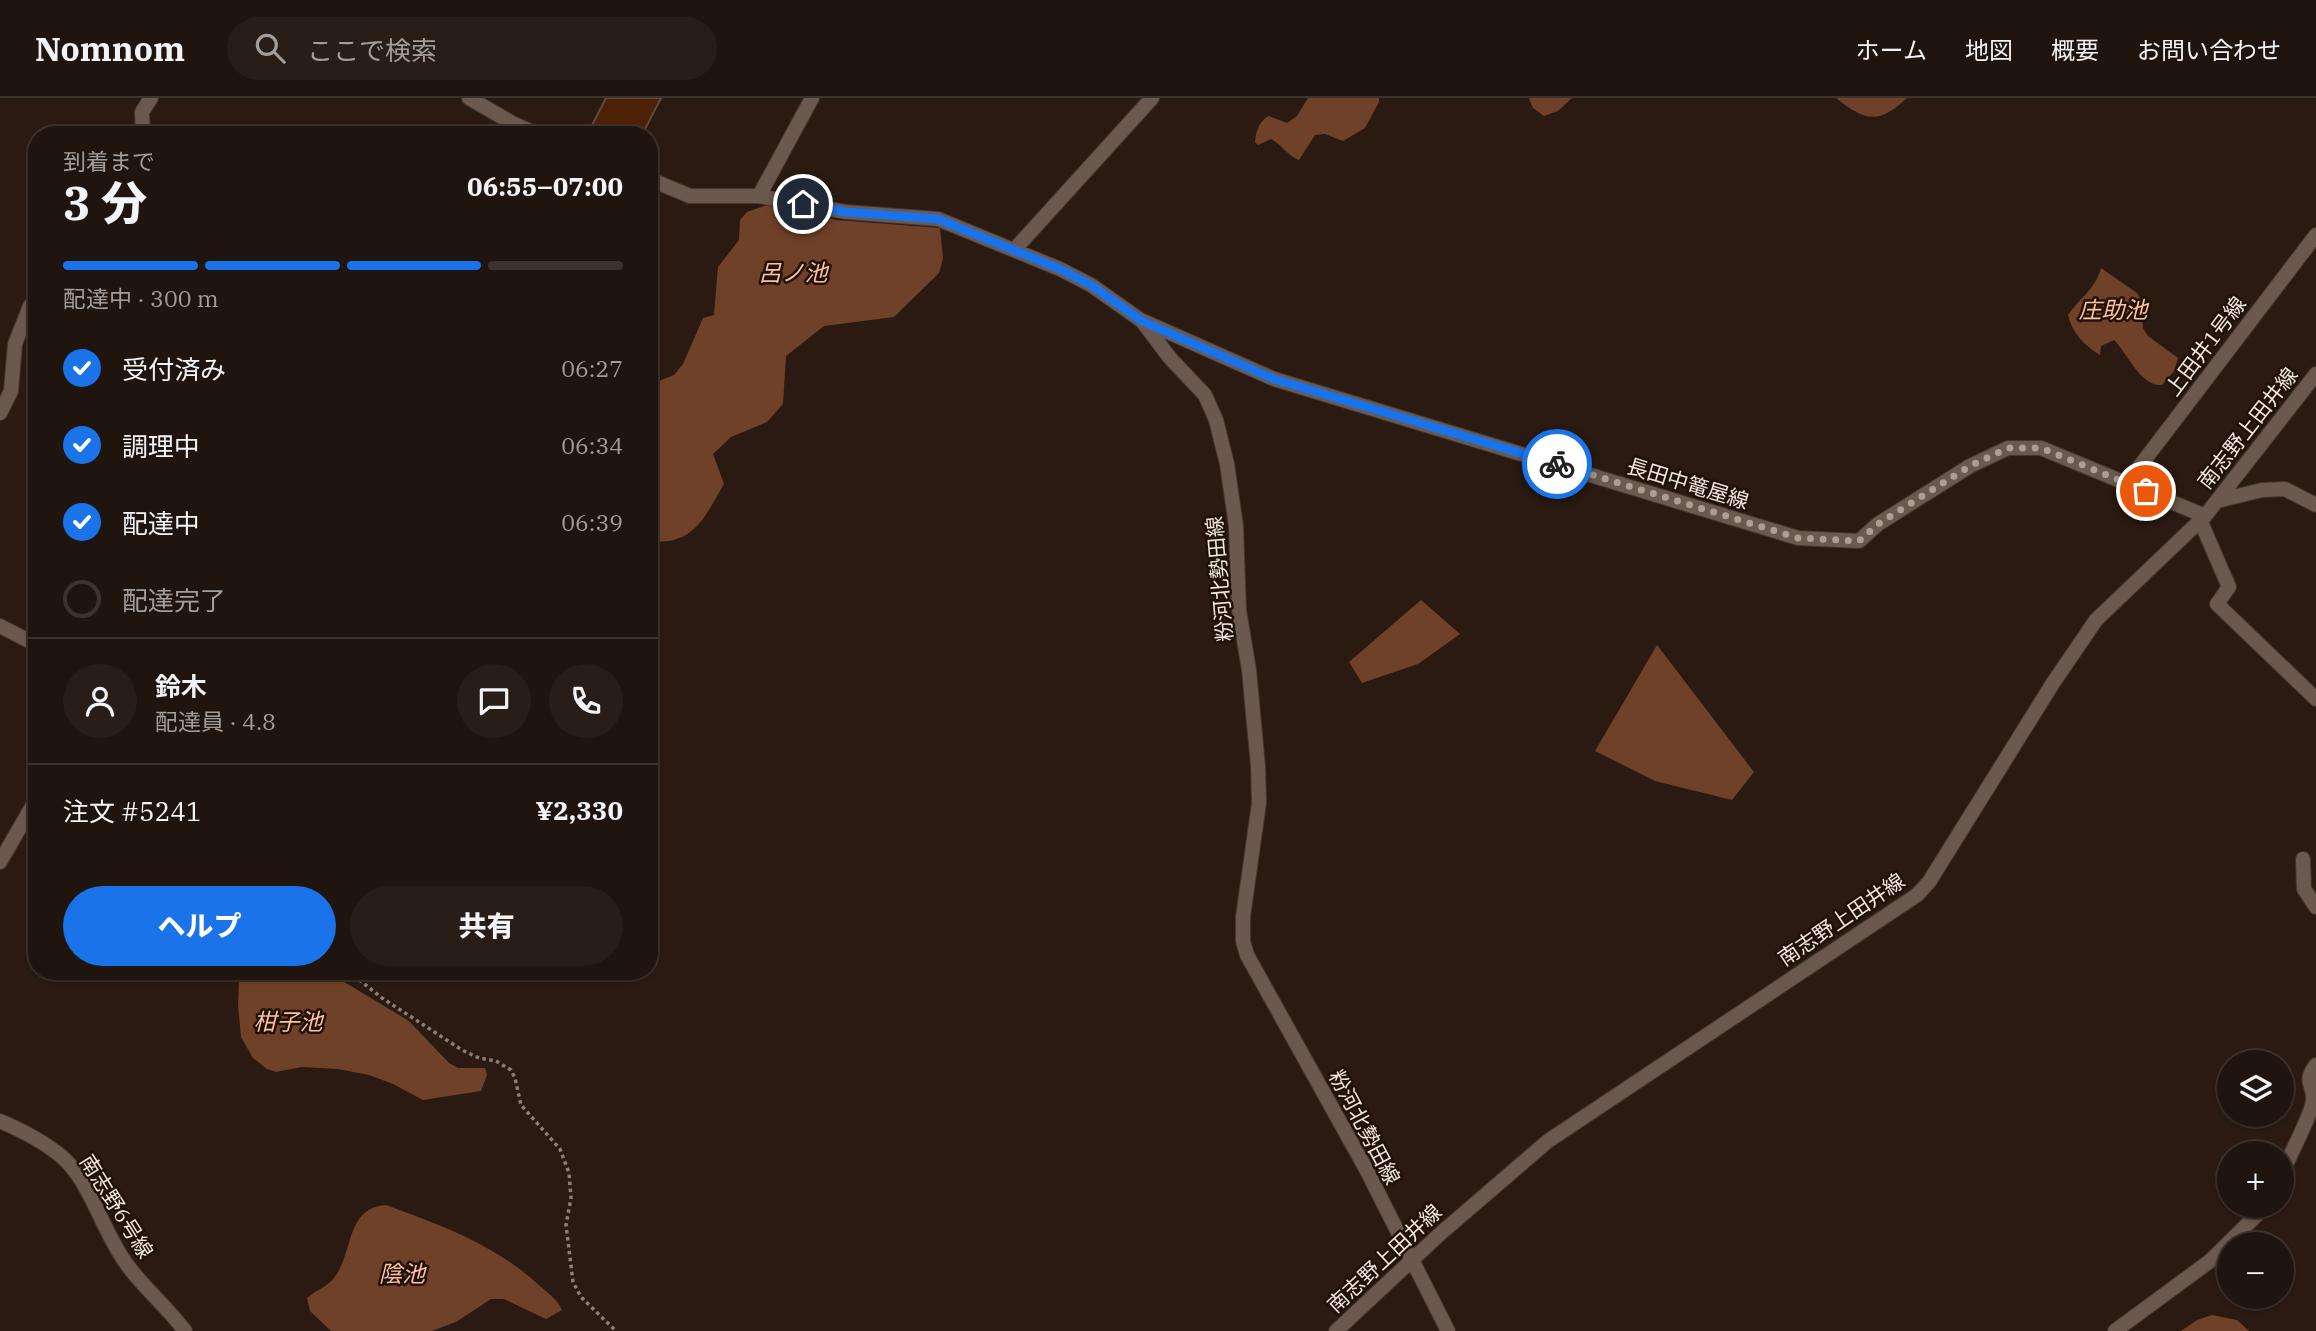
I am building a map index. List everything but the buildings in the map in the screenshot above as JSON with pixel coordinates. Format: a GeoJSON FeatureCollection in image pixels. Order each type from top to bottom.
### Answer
{"type":"FeatureCollection","features":[{"type":"Feature","properties":{"kind":"street"},"geometry":{"type":"LineString","coordinates":[[143,126],[142,112],[151,98]]}},
{"type":"Feature","properties":{"kind":"street"},"geometry":{"type":"LineString","coordinates":[[759,196],[812,98]]}},
{"type":"Feature","properties":{"kind":"street"},"geometry":{"type":"LineString","coordinates":[[1015,249],[1152,98]]}},
{"type":"Feature","properties":{"kind":"street"},"geometry":{"type":"LineString","coordinates":[[472,99],[506,126]]}},
{"type":"Feature","properties":{"kind":"street","name":"粉河北勢田線"},"geometry":{"type":"LineString","coordinates":[[658,183],[690,196],[759,196],[846,212],[938,219],[1015,249],[1091,285],[1142,321],[1170,358],[1205,395],[1216,421],[1227,464],[1236,526],[1239,610],[1249,670],[1258,766],[1259,803],[1243,916],[1243,941],[1247,955],[1366,1169],[1448,1331]]}},
{"type":"Feature","properties":{"kind":"street","name":"上田井1号線"},"geometry":{"type":"LineString","coordinates":[[2127,483],[2316,235]]}},
{"type":"Feature","properties":{"kind":"street"},"geometry":{"type":"LineString","coordinates":[[0,413],[11,391],[15,344],[28,311]]}},
{"type":"Feature","properties":{"kind":"street","name":"長田中篭屋線"},"geometry":{"type":"LineString","coordinates":[[1142,321],[1274,379],[1798,538],[1859,541],[1878,524],[1970,466],[2008,448],[2041,448],[2203,518]]}},
{"type":"Feature","properties":{"kind":"street","name":"南志野上田井線"},"geometry":{"type":"LineString","coordinates":[[1336,1331],[1411,1260],[1548,1141],[1917,895],[1929,883],[2053,682],[2096,620],[2203,518],[2316,374]]}},
{"type":"Feature","properties":{"kind":"street"},"geometry":{"type":"LineString","coordinates":[[2217,501],[2262,490],[2285,489],[2316,505]]}},
{"type":"Feature","properties":{"kind":"street"},"geometry":{"type":"LineString","coordinates":[[2203,518],[2229,587],[2217,604],[2316,699]]}},
{"type":"Feature","properties":{"kind":"street"},"geometry":{"type":"LineString","coordinates":[[0,626],[28,640]]}},
{"type":"Feature","properties":{"kind":"street"},"geometry":{"type":"LineString","coordinates":[[0,862],[28,814]]}},
{"type":"Feature","properties":{"kind":"street"},"geometry":{"type":"LineString","coordinates":[[2303,859],[2304,889],[2316,907]]}},
{"type":"Feature","properties":{"kind":"street"},"geometry":{"type":"LineString","coordinates":[[2294,1145],[2313,1100],[2308,1082],[2316,1065]]}},
{"type":"Feature","properties":{"kind":"street","name":"南志野6号線"},"geometry":{"type":"LineString","coordinates":[[0,1121],[24,1132],[62,1156],[78,1176],[110,1240],[129,1268],[185,1331]]}},
{"type":"Feature","properties":{"kind":"street"},"geometry":{"type":"LineString","coordinates":[[2115,1331],[2210,1261],[2254,1218]]}},
{"type":"Feature","properties":{"kind":"path"},"geometry":{"type":"LineString","coordinates":[[360,980],[391,1004],[462,1050],[479,1058],[496,1061],[511,1070],[521,1105],[560,1149],[569,1173],[571,1198],[566,1225],[573,1282],[581,1297],[616,1331]]}},
{"type":"Feature","properties":{"kind":"water"},"geometry":{"type":"Polygon","coordinates":[[[1308,98],[1379,98],[1379,102],[1365,128],[1343,141],[1325,134],[1315,135],[1299,160],[1271,139],[1258,145],[1255,142],[1259,127],[1266,118],[1269,116],[1287,123],[1297,116],[1308,98]]]}},
{"type":"Feature","properties":{"kind":"water"},"geometry":{"type":"Polygon","coordinates":[[[1529,98],[1572,98],[1558,111],[1544,116],[1533,108],[1529,98]]]}},
{"type":"Feature","properties":{"kind":"water"},"geometry":{"type":"Polygon","coordinates":[[[1836,98],[1907,98],[1888,113],[1871,117],[1855,111],[1836,98]]]}},
{"type":"Feature","properties":{"kind":"water","name":"呂ノ池"},"geometry":{"type":"Polygon","coordinates":[[[767,205],[810,212],[836,220],[940,228],[943,258],[939,273],[894,317],[824,326],[786,356],[783,404],[767,422],[731,437],[713,454],[724,484],[696,527],[677,539],[658,541],[658,381],[674,375],[683,364],[703,318],[714,315],[718,267],[739,240],[740,220],[747,212],[767,205]]]}},
{"type":"Feature","properties":{"kind":"water","name":"庄助池"},"geometry":{"type":"Polygon","coordinates":[[[2101,268],[2137,293],[2141,300],[2143,328],[2148,336],[2178,358],[2174,371],[2162,385],[2147,381],[2114,340],[2101,346],[2100,355],[2084,343],[2073,328],[2068,315],[2092,287],[2101,268]]]}},
{"type":"Feature","properties":{"kind":"water"},"geometry":{"type":"Polygon","coordinates":[[[1421,600],[1460,634],[1418,664],[1362,683],[1349,662],[1421,600]]]}},
{"type":"Feature","properties":{"kind":"water"},"geometry":{"type":"Polygon","coordinates":[[[1657,645],[1754,772],[1732,800],[1655,781],[1595,751],[1657,645]]]}},
{"type":"Feature","properties":{"kind":"water","name":"柑子池"},"geometry":{"type":"Polygon","coordinates":[[[341,980],[409,1021],[449,1063],[458,1068],[485,1068],[487,1075],[481,1091],[423,1100],[369,1075],[338,1069],[302,1067],[276,1072],[267,1069],[253,1058],[241,1037],[239,981],[341,980]]]}},
{"type":"Feature","properties":{"kind":"water","name":"陰池"},"geometry":{"type":"Polygon","coordinates":[[[386,1205],[467,1238],[505,1259],[552,1297],[562,1310],[546,1319],[504,1299],[491,1299],[456,1322],[432,1331],[331,1331],[310,1311],[307,1298],[334,1278],[352,1233],[363,1214],[386,1205]]]}},
{"type":"Feature","properties":{"kind":"water"},"geometry":{"type":"Polygon","coordinates":[[[2212,1315],[2237,1320],[2249,1331],[2181,1331],[2197,1320],[2212,1315]]]}},
{"type":"Feature","properties":{"kind":"way so far"},"geometry":{"type":"LineString","coordinates":[[1557,464],[1798,538],[1859,541],[1878,524],[1970,466],[2008,448],[2041,448],[2146,491]]}},
{"type":"Feature","properties":{"kind":"route"},"geometry":{"type":"LineString","coordinates":[[803,204],[846,212],[938,219],[1060,269],[1091,285],[1142,321],[1274,379],[1557,464]]}}]}
